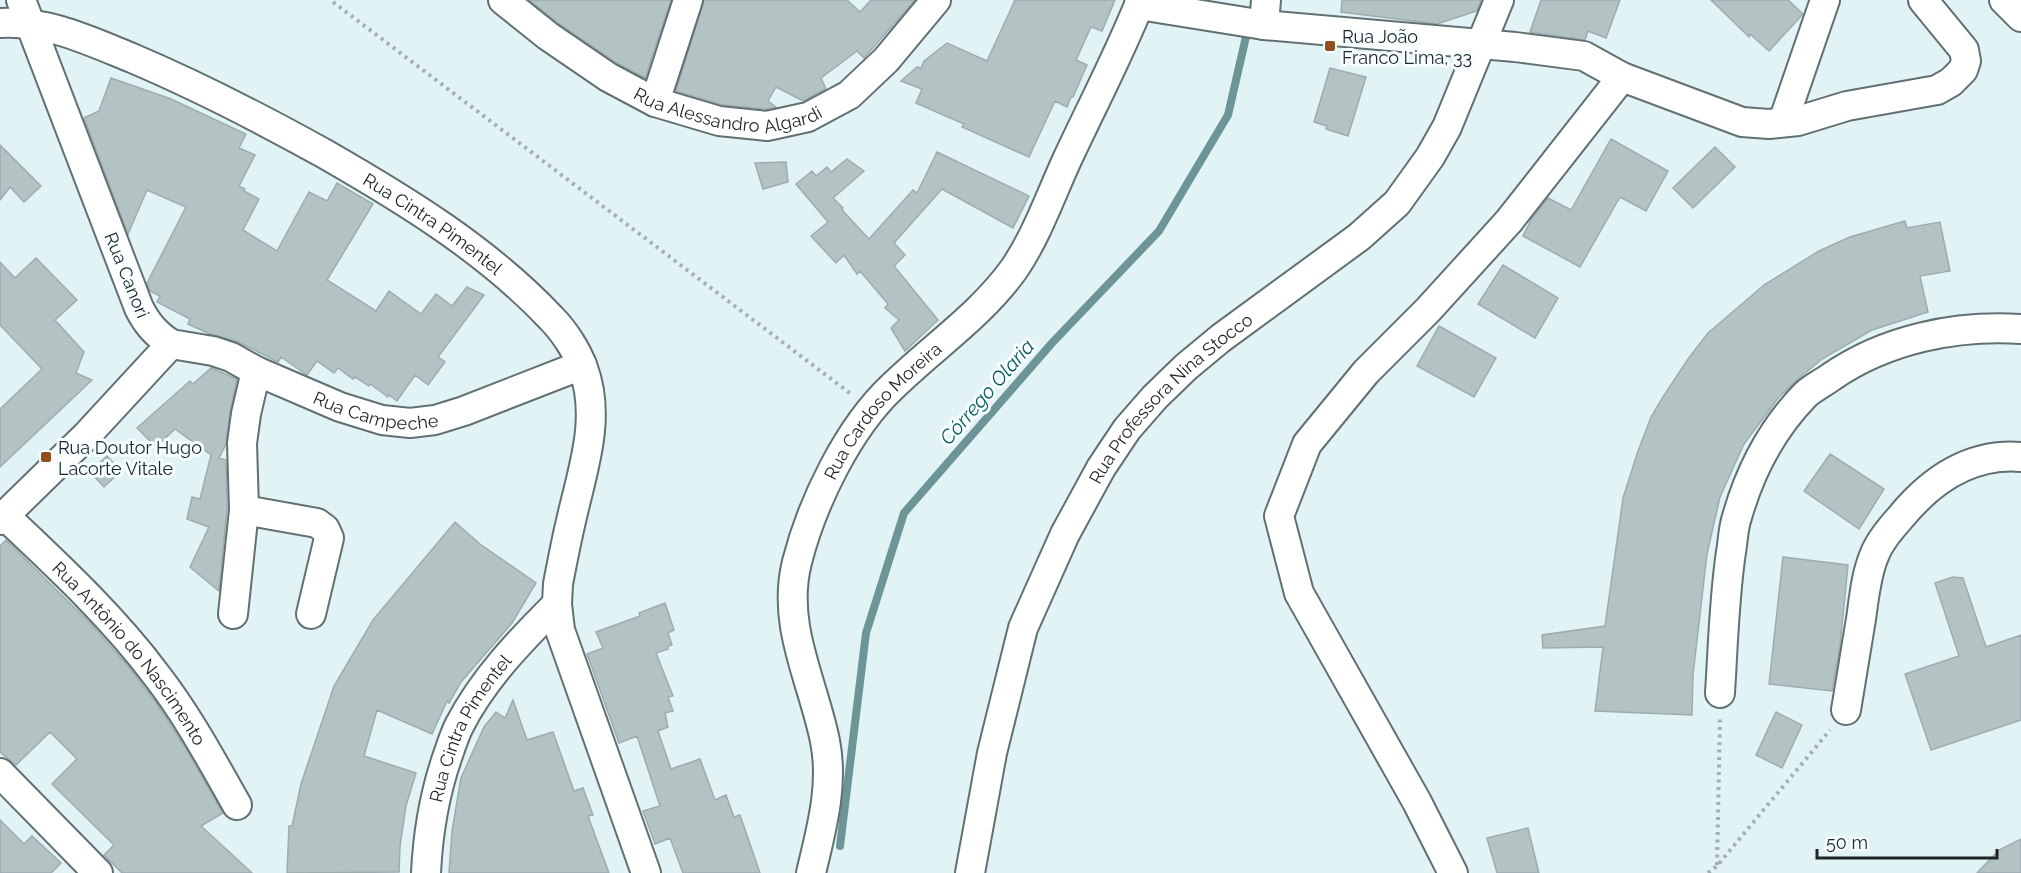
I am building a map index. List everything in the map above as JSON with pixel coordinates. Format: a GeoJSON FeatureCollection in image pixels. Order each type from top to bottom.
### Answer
{"type":"FeatureCollection","features":[{"type":"Feature","properties":{"kind":"street","name":"Rua Alessandro Algardi"},"geometry":{"type":"LineString","coordinates":[[503,0],[548,36],[608,77],[655,102],[719,122],[767,126],[808,117],[849,95],[886,60],[936,0]]}},
{"type":"Feature","properties":{"kind":"street"},"geometry":{"type":"LineString","coordinates":[[655,102],[688,0]]}},
{"type":"Feature","properties":{"kind":"street","name":"Rua Professora Nina Stocco"},"geometry":{"type":"LineString","coordinates":[[970,873],[992,753],[1023,628],[1065,534],[1101,468],[1134,421],[1155,397],[1186,368],[1221,338],[1359,237],[1397,204],[1430,157],[1447,127],[1499,0]]}},
{"type":"Feature","properties":{"kind":"street"},"geometry":{"type":"LineString","coordinates":[[1783,122],[1825,0]]}},
{"type":"Feature","properties":{"kind":"street"},"geometry":{"type":"LineString","coordinates":[[1140,2],[1170,11],[1261,16],[1584,56],[1622,77],[1742,122],[1769,124],[1798,121],[1847,106],[1937,90],[1957,77],[1966,61],[1964,50],[1923,0]]}},
{"type":"Feature","properties":{"kind":"street"},"geometry":{"type":"LineString","coordinates":[[2004,0],[2021,17]]}},
{"type":"Feature","properties":{"kind":"street","name":"Rua Cardoso Moreira"},"geometry":{"type":"LineString","coordinates":[[811,873],[825,815],[828,777],[826,742],[796,639],[792,597],[796,563],[810,522],[843,448],[871,408],[991,296],[1014,268],[1034,231],[1140,2]]}},
{"type":"Feature","properties":{"kind":"street","name":"Rua Cintra Pimentel"},"geometry":{"type":"LineString","coordinates":[[0,23],[25,11],[84,39],[162,71],[260,118],[404,200],[459,239],[529,296],[553,319],[569,341],[582,365],[590,390],[591,424],[585,464],[560,574],[557,604],[560,630],[646,873]]}},
{"type":"Feature","properties":{"kind":"street","name":"Rua Canori"},"geometry":{"type":"LineString","coordinates":[[25,11],[139,308],[148,325],[171,344]]}},
{"type":"Feature","properties":{"kind":"street"},"geometry":{"type":"LineString","coordinates":[[1453,873],[1417,802],[1299,593],[1279,516],[1307,444],[1366,372],[1428,310],[1509,221],[1622,77]]}},
{"type":"Feature","properties":{"kind":"street"},"geometry":{"type":"LineString","coordinates":[[1720,693],[1728,571],[1736,519],[1753,470],[1772,435],[1799,402],[1806,394],[1844,368],[1890,345],[1941,333],[1996,328],[2021,329]]}},
{"type":"Feature","properties":{"kind":"street"},"geometry":{"type":"LineString","coordinates":[[2,518],[86,436],[171,344]]}},
{"type":"Feature","properties":{"kind":"street","name":"Rua Campeche"},"geometry":{"type":"LineString","coordinates":[[171,344],[213,351],[231,357],[256,371],[340,407],[382,420],[410,423],[435,420],[464,411],[582,365]]}},
{"type":"Feature","properties":{"kind":"street"},"geometry":{"type":"LineString","coordinates":[[233,614],[244,510],[242,443],[256,371]]}},
{"type":"Feature","properties":{"kind":"street"},"geometry":{"type":"LineString","coordinates":[[1846,710],[1874,555],[1889,530],[1932,483],[1963,466],[2001,455],[2021,457]]}},
{"type":"Feature","properties":{"kind":"street"},"geometry":{"type":"LineString","coordinates":[[244,510],[317,523],[325,529],[329,537],[311,614]]}},
{"type":"Feature","properties":{"kind":"street","name":"Rua Antônio do Nascimento"},"geometry":{"type":"LineString","coordinates":[[2,518],[115,626],[158,676],[204,747],[237,806]]}},
{"type":"Feature","properties":{"kind":"street","name":"Rua Cintra Pimentel"},"geometry":{"type":"LineString","coordinates":[[426,873],[429,827],[440,779],[458,727],[481,689],[522,639],[557,604]]}},
{"type":"Feature","properties":{"kind":"street"},"geometry":{"type":"LineString","coordinates":[[0,773],[98,873]]}},
{"type":"Feature","properties":{"kind":"path"},"geometry":{"type":"LineString","coordinates":[[333,2],[871,408]]}},
{"type":"Feature","properties":{"kind":"path"},"geometry":{"type":"LineString","coordinates":[[1717,866],[1720,693]]}},
{"type":"Feature","properties":{"kind":"path"},"geometry":{"type":"LineString","coordinates":[[1708,873],[1717,866],[1846,710]]}},
{"type":"Feature","properties":{"kind":"building"},"geometry":{"type":"Polygon","coordinates":[[[529,0],[671,0],[645,78],[617,63],[558,23],[529,0]]]}},
{"type":"Feature","properties":{"kind":"building"},"geometry":{"type":"Polygon","coordinates":[[[704,0],[847,0],[860,12],[871,0],[915,0],[864,58],[857,51],[821,78],[826,89],[803,101],[776,87],[768,101],[776,107],[766,109],[722,105],[676,91],[704,0]]]}},
{"type":"Feature","properties":{"kind":"building"},"geometry":{"type":"Polygon","coordinates":[[[1015,0],[1115,0],[1102,31],[1091,27],[1076,60],[1087,65],[1073,97],[1067,107],[1055,101],[1029,157],[962,127],[964,124],[916,103],[922,89],[901,81],[917,67],[921,68],[924,61],[947,43],[987,61],[1015,0]]]}},
{"type":"Feature","properties":{"kind":"building"},"geometry":{"type":"Polygon","coordinates":[[[1342,0],[1481,0],[1477,11],[1437,24],[1341,12],[1342,0]]]}},
{"type":"Feature","properties":{"kind":"building"},"geometry":{"type":"Polygon","coordinates":[[[1541,0],[1620,0],[1606,38],[1588,31],[1585,40],[1530,32],[1541,0]]]}},
{"type":"Feature","properties":{"kind":"building"},"geometry":{"type":"Polygon","coordinates":[[[1711,0],[1788,0],[1803,14],[1769,51],[1750,34],[1749,37],[1711,0]]]}},
{"type":"Feature","properties":{"kind":"building"},"geometry":{"type":"Polygon","coordinates":[[[1330,68],[1366,77],[1348,136],[1326,129],[1327,126],[1314,122],[1330,68]]]}},
{"type":"Feature","properties":{"kind":"building"},"geometry":{"type":"Polygon","coordinates":[[[111,78],[171,99],[246,134],[239,148],[255,155],[239,186],[259,199],[243,230],[277,251],[309,192],[327,201],[337,183],[373,204],[327,280],[376,311],[389,291],[421,314],[436,294],[452,306],[467,287],[484,295],[438,357],[445,362],[428,385],[415,375],[397,401],[370,384],[369,386],[355,377],[353,379],[338,368],[334,373],[317,361],[307,375],[281,357],[278,362],[236,341],[210,334],[188,324],[190,319],[157,302],[160,296],[150,291],[147,283],[186,207],[147,190],[128,234],[84,118],[99,111],[111,78]]]}},
{"type":"Feature","properties":{"kind":"building"},"geometry":{"type":"Polygon","coordinates":[[[1611,139],[1668,171],[1646,211],[1620,197],[1580,267],[1523,236],[1532,218],[1548,198],[1571,210],[1611,139]]]}},
{"type":"Feature","properties":{"kind":"building"},"geometry":{"type":"Polygon","coordinates":[[[0,145],[41,186],[24,202],[10,187],[0,200],[0,145]]]}},
{"type":"Feature","properties":{"kind":"building"},"geometry":{"type":"Polygon","coordinates":[[[1715,147],[1735,167],[1693,208],[1673,188],[1715,147]]]}},
{"type":"Feature","properties":{"kind":"building"},"geometry":{"type":"Polygon","coordinates":[[[937,152],[1029,196],[1013,228],[942,189],[894,243],[905,255],[894,266],[938,320],[905,351],[891,328],[899,320],[885,308],[888,304],[860,271],[857,274],[844,255],[836,263],[811,236],[828,222],[796,184],[812,171],[816,176],[827,167],[831,172],[847,159],[864,171],[833,198],[869,239],[913,190],[917,193],[937,152]]]}},
{"type":"Feature","properties":{"kind":"building"},"geometry":{"type":"Polygon","coordinates":[[[786,162],[788,182],[763,189],[755,163],[786,162]]]}},
{"type":"Feature","properties":{"kind":"building"},"geometry":{"type":"Polygon","coordinates":[[[1905,221],[1907,228],[1940,222],[1950,271],[1920,276],[1928,312],[1872,330],[1822,359],[1779,397],[1744,444],[1720,497],[1707,554],[1693,675],[1692,715],[1595,711],[1603,647],[1543,648],[1542,635],[1605,626],[1623,498],[1651,417],[1663,397],[1708,333],[1764,285],[1819,251],[1850,237],[1905,221]]]}},
{"type":"Feature","properties":{"kind":"building"},"geometry":{"type":"Polygon","coordinates":[[[36,258],[77,300],[55,320],[84,352],[76,373],[92,380],[0,467],[0,409],[42,369],[0,325],[0,262],[15,278],[36,258]]]}},
{"type":"Feature","properties":{"kind":"building"},"geometry":{"type":"Polygon","coordinates":[[[1503,265],[1558,298],[1535,338],[1478,304],[1503,265]]]}},
{"type":"Feature","properties":{"kind":"building"},"geometry":{"type":"Polygon","coordinates":[[[1439,326],[1496,358],[1474,397],[1417,366],[1439,326]]]}},
{"type":"Feature","properties":{"kind":"building"},"geometry":{"type":"Polygon","coordinates":[[[211,368],[237,379],[226,444],[219,458],[226,460],[227,509],[219,591],[190,567],[209,527],[187,519],[192,497],[200,499],[211,455],[175,429],[156,447],[137,428],[190,381],[193,384],[211,368]]]}},
{"type":"Feature","properties":{"kind":"building"},"geometry":{"type":"Polygon","coordinates":[[[1830,454],[1884,489],[1859,529],[1804,491],[1830,454]]]}},
{"type":"Feature","properties":{"kind":"building"},"geometry":{"type":"Polygon","coordinates":[[[107,456],[121,471],[104,487],[90,472],[107,456]]]}},
{"type":"Feature","properties":{"kind":"building"},"geometry":{"type":"Polygon","coordinates":[[[455,522],[480,544],[536,583],[512,623],[461,682],[449,703],[447,701],[432,734],[377,710],[364,756],[416,773],[406,806],[399,872],[287,873],[289,826],[292,826],[301,784],[334,686],[373,620],[455,522]]]}},
{"type":"Feature","properties":{"kind":"building"},"geometry":{"type":"Polygon","coordinates":[[[6,540],[91,624],[155,701],[223,813],[201,826],[252,873],[122,873],[104,855],[114,845],[52,784],[77,759],[50,732],[16,765],[0,752],[0,546],[6,540]]]}},
{"type":"Feature","properties":{"kind":"building"},"geometry":{"type":"Polygon","coordinates":[[[1783,557],[1848,565],[1840,646],[1832,691],[1769,684],[1783,557]]]}},
{"type":"Feature","properties":{"kind":"building"},"geometry":{"type":"Polygon","coordinates":[[[1953,577],[1963,578],[1986,647],[2021,635],[2021,720],[1931,750],[1905,674],[1959,656],[1935,583],[1953,577]]]}},
{"type":"Feature","properties":{"kind":"building"},"geometry":{"type":"Polygon","coordinates":[[[665,603],[674,630],[668,633],[672,645],[656,653],[673,696],[668,697],[673,711],[665,713],[668,727],[658,731],[671,769],[700,759],[715,800],[726,795],[734,817],[740,815],[760,873],[683,873],[670,838],[655,844],[643,811],[660,806],[637,736],[619,743],[587,654],[603,648],[596,632],[640,616],[639,613],[665,603]]]}},
{"type":"Feature","properties":{"kind":"building"},"geometry":{"type":"Polygon","coordinates":[[[513,700],[527,740],[553,732],[574,791],[583,788],[593,815],[588,816],[609,873],[449,873],[452,831],[461,778],[484,727],[496,712],[505,718],[513,700]]]}},
{"type":"Feature","properties":{"kind":"building"},"geometry":{"type":"Polygon","coordinates":[[[1776,712],[1802,725],[1782,768],[1756,755],[1776,712]]]}},
{"type":"Feature","properties":{"kind":"building"},"geometry":{"type":"Polygon","coordinates":[[[0,820],[24,844],[32,836],[61,863],[51,873],[0,873],[0,820]]]}},
{"type":"Feature","properties":{"kind":"building"},"geometry":{"type":"Polygon","coordinates":[[[1528,828],[1539,873],[1497,873],[1487,838],[1528,828]]]}},
{"type":"Feature","properties":{"kind":"building"},"geometry":{"type":"Polygon","coordinates":[[[2021,839],[2021,873],[1977,873],[1999,850],[2021,839]]]}},
{"type":"Feature","properties":{"kind":"waterway","name":"Córrego Olaria"},"geometry":{"type":"LineString","coordinates":[[840,846],[866,633],[904,513],[1052,343],[1159,231],[1228,115],[1248,28]]}},
{"type":"Feature","properties":{"kind":"place","name":"Rua João Franco Lima, 33"},"geometry":{"type":"Point","coordinates":[1330,46]}},
{"type":"Feature","properties":{"kind":"place","name":"Rua Doutor Hugo Lacorte Vitale"},"geometry":{"type":"Point","coordinates":[46,457]}}]}
